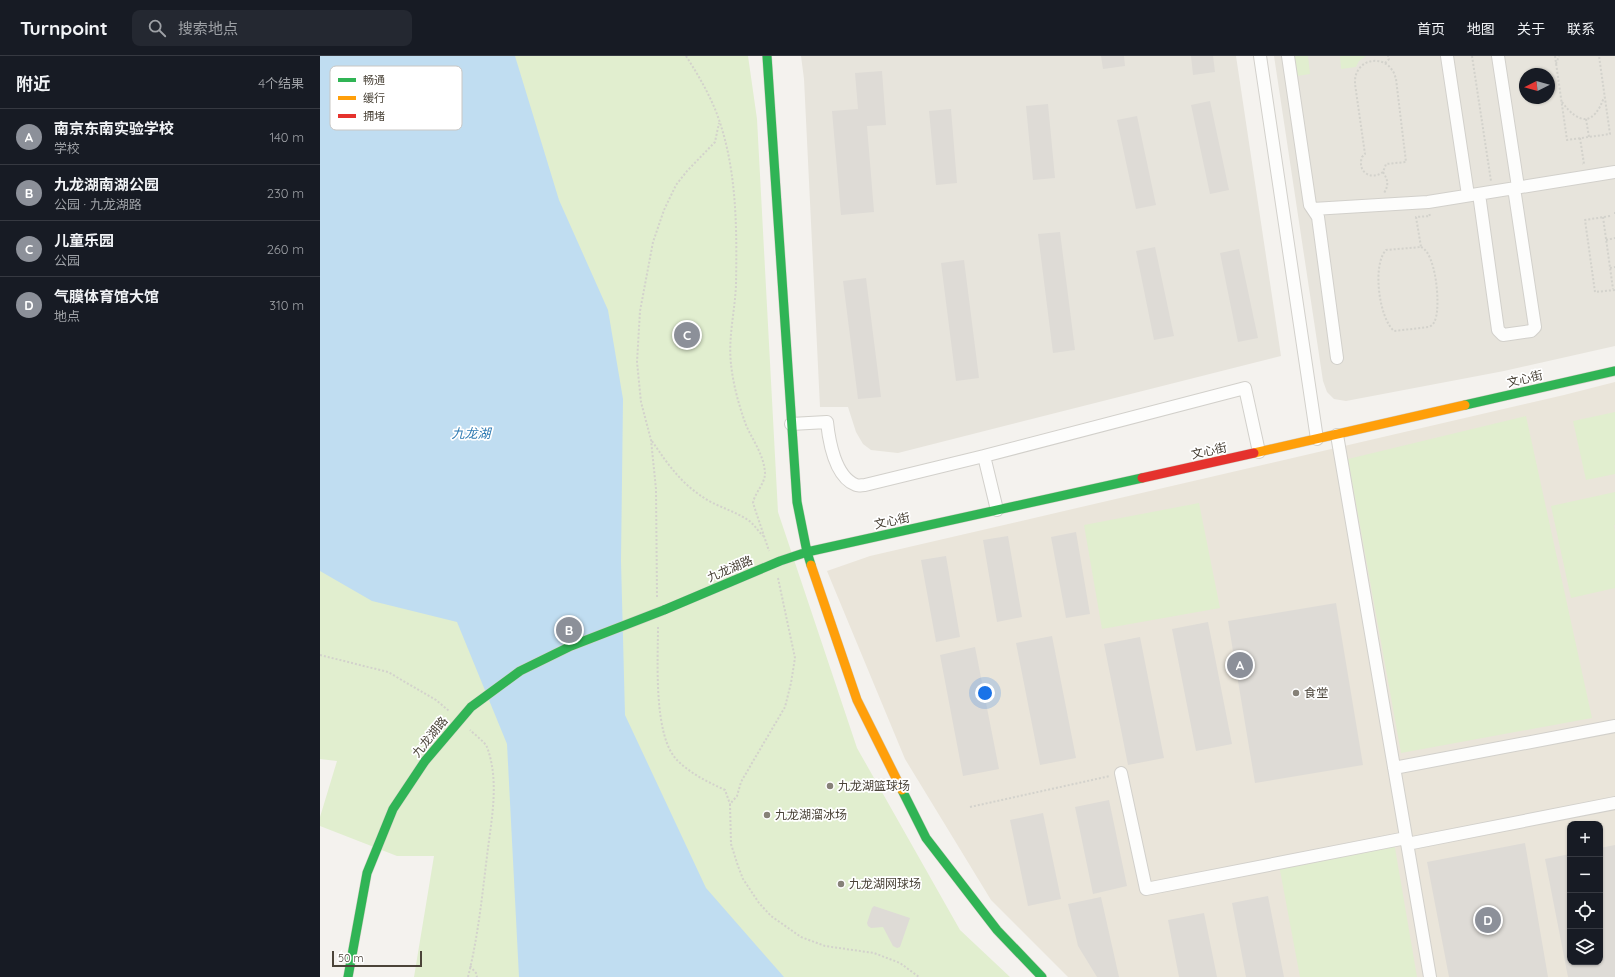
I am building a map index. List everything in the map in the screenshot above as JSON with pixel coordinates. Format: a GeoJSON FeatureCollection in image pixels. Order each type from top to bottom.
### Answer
{"type":"FeatureCollection","features":[{"type":"Feature","properties":{"kind":"street"},"geometry":{"type":"LineString","coordinates":[[768,56],[797,502],[807,552],[857,700],[926,838],[997,930],[1042,977]]}},
{"type":"Feature","properties":{"kind":"street"},"geometry":{"type":"LineString","coordinates":[[1260,56],[1317,439]]}},
{"type":"Feature","properties":{"kind":"street"},"geometry":{"type":"LineString","coordinates":[[1288,56],[1310,204],[1318,217],[1337,358]]}},
{"type":"Feature","properties":{"kind":"street"},"geometry":{"type":"LineString","coordinates":[[1447,56],[1474,194],[1498,330],[1503,335],[1531,332],[1535,327],[1498,56]]}},
{"type":"Feature","properties":{"kind":"street"},"geometry":{"type":"LineString","coordinates":[[1313,209],[1428,202],[1615,172]]}},
{"type":"Feature","properties":{"kind":"street","name":"文心街"},"geometry":{"type":"LineString","coordinates":[[807,552],[1337,435],[1615,371]]}},
{"type":"Feature","properties":{"kind":"street"},"geometry":{"type":"LineString","coordinates":[[791,424],[827,422],[828,436],[835,460],[843,475],[856,485],[865,485],[984,456],[1245,388],[1259,452]]}},
{"type":"Feature","properties":{"kind":"street"},"geometry":{"type":"LineString","coordinates":[[1337,435],[1430,977]]}},
{"type":"Feature","properties":{"kind":"street"},"geometry":{"type":"LineString","coordinates":[[984,456],[997,510]]}},
{"type":"Feature","properties":{"kind":"street","name":"九龙湖路"},"geometry":{"type":"LineString","coordinates":[[348,977],[367,873],[393,809],[425,761],[471,707],[520,672],[570,646],[664,610],[780,561],[807,552]]}},
{"type":"Feature","properties":{"kind":"street"},"geometry":{"type":"LineString","coordinates":[[1394,768],[1615,726]]}},
{"type":"Feature","properties":{"kind":"street"},"geometry":{"type":"LineString","coordinates":[[1121,773],[1146,889],[1615,803]]}},
{"type":"Feature","properties":{"kind":"path"},"geometry":{"type":"LineString","coordinates":[[1385,63],[1389,59],[1388,56]]}},
{"type":"Feature","properties":{"kind":"path"},"geometry":{"type":"LineString","coordinates":[[1472,56],[1492,192]]}},
{"type":"Feature","properties":{"kind":"path"},"geometry":{"type":"LineString","coordinates":[[1555,56],[1567,140],[1610,134],[1598,57]]}},
{"type":"Feature","properties":{"kind":"path"},"geometry":{"type":"LineString","coordinates":[[1556,65],[1559,56]]}},
{"type":"Feature","properties":{"kind":"path"},"geometry":{"type":"LineString","coordinates":[[1371,61],[1385,63],[1392,69],[1396,79],[1406,162],[1386,164],[1383,172],[1379,176],[1369,176],[1365,174],[1361,166],[1362,157],[1365,154],[1355,84],[1356,75],[1359,68],[1365,63],[1371,61]]}},
{"type":"Feature","properties":{"kind":"path"},"geometry":{"type":"LineString","coordinates":[[1561,102],[1569,112],[1578,118],[1586,119],[1594,115],[1600,107],[1604,96]]}},
{"type":"Feature","properties":{"kind":"path"},"geometry":{"type":"LineString","coordinates":[[1586,119],[1589,137]]}},
{"type":"Feature","properties":{"kind":"path"},"geometry":{"type":"LineString","coordinates":[[658,602],[656,489],[651,438],[642,402],[637,362],[640,312],[653,242],[667,204],[676,185],[687,171],[715,142],[719,121]]}},
{"type":"Feature","properties":{"kind":"path"},"geometry":{"type":"LineString","coordinates":[[1576,178],[1574,166],[1584,164],[1580,138]]}},
{"type":"Feature","properties":{"kind":"path"},"geometry":{"type":"LineString","coordinates":[[1383,172],[1387,178],[1388,187],[1384,193]]}},
{"type":"Feature","properties":{"kind":"path"},"geometry":{"type":"LineString","coordinates":[[1421,247],[1386,250],[1382,254],[1379,279],[1381,304],[1385,318],[1394,331],[1429,327],[1433,325],[1436,319],[1438,306],[1437,286],[1429,256],[1424,248],[1421,247],[1416,217],[1430,216],[1428,202]]}},
{"type":"Feature","properties":{"kind":"path"},"geometry":{"type":"LineString","coordinates":[[1603,217],[1614,290],[1595,292],[1585,220],[1603,217],[1610,216]]}},
{"type":"Feature","properties":{"kind":"path"},"geometry":{"type":"LineString","coordinates":[[1606,240],[1615,238]]}},
{"type":"Feature","properties":{"kind":"path"},"geometry":{"type":"LineString","coordinates":[[1610,268],[1615,267]]}},
{"type":"Feature","properties":{"kind":"path"},"geometry":{"type":"LineString","coordinates":[[651,438],[675,474],[688,486],[710,502],[749,521],[764,537]]}},
{"type":"Feature","properties":{"kind":"path"},"geometry":{"type":"LineString","coordinates":[[658,625],[659,694],[665,742],[677,761],[701,778],[725,790],[730,804]]}},
{"type":"Feature","properties":{"kind":"path"},"geometry":{"type":"LineString","coordinates":[[970,807],[1121,773]]}},
{"type":"Feature","properties":{"kind":"path"},"geometry":{"type":"LineString","coordinates":[[468,977],[482,905]]}},
{"type":"Feature","properties":{"kind":"path"},"geometry":{"type":"LineString","coordinates":[[470,966],[476,973],[477,977]]}},
{"type":"Feature","properties":{"kind":"shaded area"},"geometry":{"type":"Polygon","coordinates":[[[801,56],[1236,56],[1281,356],[898,453],[871,450],[863,444],[856,432],[848,407],[820,407],[804,79],[801,56]]]}},
{"type":"Feature","properties":{"kind":"shaded area"},"geometry":{"type":"Polygon","coordinates":[[[1274,56],[1615,56],[1615,346],[1504,371],[1346,401],[1334,399],[1327,392],[1323,381],[1274,56]]]}},
{"type":"Feature","properties":{"kind":"shaded area"},"geometry":{"type":"Polygon","coordinates":[[[1615,382],[1615,977],[1068,977],[991,900],[905,759],[827,571],[870,556],[1615,382]]]}},
{"type":"Feature","properties":{"kind":"green space"},"geometry":{"type":"Polygon","coordinates":[[[320,56],[748,56],[757,119],[778,512],[857,748],[960,930],[1010,977],[414,977],[434,856],[397,856],[320,826],[320,817],[337,761],[320,759],[320,56]]]}},
{"type":"Feature","properties":{"kind":"green space"},"geometry":{"type":"Polygon","coordinates":[[[1294,56],[1308,56],[1310,74],[1297,76],[1294,56]]]}},
{"type":"Feature","properties":{"kind":"green space"},"geometry":{"type":"Polygon","coordinates":[[[1340,56],[1366,56],[1359,61],[1356,67],[1341,69],[1340,56]]]}},
{"type":"Feature","properties":{"kind":"green space"},"geometry":{"type":"Polygon","coordinates":[[[1615,412],[1615,474],[1586,480],[1573,421],[1615,412]]]}},
{"type":"Feature","properties":{"kind":"green space"},"geometry":{"type":"Polygon","coordinates":[[[1526,416],[1592,718],[1401,753],[1348,459],[1526,416]]]}},
{"type":"Feature","properties":{"kind":"green space"},"geometry":{"type":"Polygon","coordinates":[[[1615,492],[1615,588],[1571,598],[1551,506],[1615,492]]]}},
{"type":"Feature","properties":{"kind":"green space"},"geometry":{"type":"Polygon","coordinates":[[[1199,503],[1220,608],[1102,629],[1084,525],[1199,503]]]}},
{"type":"Feature","properties":{"kind":"green space"},"geometry":{"type":"Polygon","coordinates":[[[1394,842],[1417,977],[1300,977],[1279,865],[1394,842]]]}},
{"type":"Feature","properties":{"kind":"water","name":"九龙湖"},"geometry":{"type":"Polygon","coordinates":[[[320,56],[515,56],[559,200],[608,310],[623,399],[621,561],[625,715],[706,888],[784,977],[519,977],[507,744],[457,622],[372,601],[320,571],[320,56]]]}},
{"type":"Feature","properties":{"kind":"building"},"geometry":{"type":"Polygon","coordinates":[[[1101,56],[1124,56],[1125,66],[1103,69],[1101,56]]]}},
{"type":"Feature","properties":{"kind":"building"},"geometry":{"type":"Polygon","coordinates":[[[1191,56],[1213,56],[1215,72],[1193,75],[1191,56]]]}},
{"type":"Feature","properties":{"kind":"building"},"geometry":{"type":"Polygon","coordinates":[[[882,71],[886,125],[867,126],[874,212],[841,215],[832,111],[858,109],[855,73],[882,71]]]}},
{"type":"Feature","properties":{"kind":"building"},"geometry":{"type":"Polygon","coordinates":[[[1210,101],[1229,190],[1210,194],[1191,105],[1210,101]]]}},
{"type":"Feature","properties":{"kind":"building"},"geometry":{"type":"Polygon","coordinates":[[[1048,104],[1055,178],[1033,180],[1026,106],[1048,104]]]}},
{"type":"Feature","properties":{"kind":"building"},"geometry":{"type":"Polygon","coordinates":[[[951,109],[957,183],[936,185],[929,111],[951,109]]]}},
{"type":"Feature","properties":{"kind":"building"},"geometry":{"type":"Polygon","coordinates":[[[1137,116],[1156,205],[1136,209],[1117,120],[1137,116]]]}},
{"type":"Feature","properties":{"kind":"building"},"geometry":{"type":"Polygon","coordinates":[[[1060,232],[1075,350],[1053,353],[1038,234],[1060,232]]]}},
{"type":"Feature","properties":{"kind":"building"},"geometry":{"type":"Polygon","coordinates":[[[1155,247],[1174,336],[1154,340],[1136,251],[1155,247]]]}},
{"type":"Feature","properties":{"kind":"building"},"geometry":{"type":"Polygon","coordinates":[[[1239,249],[1258,338],[1238,342],[1220,253],[1239,249]]]}},
{"type":"Feature","properties":{"kind":"building"},"geometry":{"type":"Polygon","coordinates":[[[964,260],[979,378],[956,381],[941,263],[964,260]]]}},
{"type":"Feature","properties":{"kind":"building"},"geometry":{"type":"Polygon","coordinates":[[[866,278],[881,397],[858,399],[843,281],[866,278]]]}},
{"type":"Feature","properties":{"kind":"building"},"geometry":{"type":"Polygon","coordinates":[[[1076,532],[1090,614],[1066,618],[1051,537],[1076,532]]]}},
{"type":"Feature","properties":{"kind":"building"},"geometry":{"type":"Polygon","coordinates":[[[1008,536],[1022,617],[997,622],[983,540],[1008,536]]]}},
{"type":"Feature","properties":{"kind":"building"},"geometry":{"type":"Polygon","coordinates":[[[946,556],[960,637],[936,642],[921,560],[946,556]]]}},
{"type":"Feature","properties":{"kind":"building","name":"食堂"},"geometry":{"type":"Polygon","coordinates":[[[1336,603],[1363,765],[1255,783],[1228,621],[1336,603]]]}},
{"type":"Feature","properties":{"kind":"building"},"geometry":{"type":"Polygon","coordinates":[[[1208,622],[1232,744],[1196,751],[1172,629],[1208,622]]]}},
{"type":"Feature","properties":{"kind":"building"},"geometry":{"type":"Polygon","coordinates":[[[1052,636],[1076,758],[1040,765],[1016,643],[1052,636]]]}},
{"type":"Feature","properties":{"kind":"building"},"geometry":{"type":"Polygon","coordinates":[[[1140,637],[1164,758],[1128,765],[1104,644],[1140,637]]]}},
{"type":"Feature","properties":{"kind":"building"},"geometry":{"type":"Polygon","coordinates":[[[975,647],[999,769],[963,776],[940,655],[975,647]]]}},
{"type":"Feature","properties":{"kind":"building"},"geometry":{"type":"Polygon","coordinates":[[[1109,800],[1127,886],[1093,894],[1075,807],[1109,800]]]}},
{"type":"Feature","properties":{"kind":"building"},"geometry":{"type":"Polygon","coordinates":[[[1043,813],[1061,899],[1028,906],[1010,820],[1043,813]]]}},
{"type":"Feature","properties":{"kind":"building"},"geometry":{"type":"Polygon","coordinates":[[[1525,843],[1548,977],[1449,977],[1427,862],[1525,843]]]}},
{"type":"Feature","properties":{"kind":"building"},"geometry":{"type":"Polygon","coordinates":[[[1615,845],[1615,977],[1568,977],[1545,859],[1567,855],[1567,965],[1603,965],[1603,847],[1615,845]]]}},
{"type":"Feature","properties":{"kind":"building"},"geometry":{"type":"Polygon","coordinates":[[[1268,896],[1284,977],[1246,977],[1232,903],[1268,896]]]}},
{"type":"Feature","properties":{"kind":"building"},"geometry":{"type":"Polygon","coordinates":[[[1101,897],[1119,977],[1097,977],[1078,946],[1068,904],[1101,897]]]}},
{"type":"Feature","properties":{"kind":"building"},"geometry":{"type":"Polygon","coordinates":[[[874,906],[910,918],[900,947],[897,948],[893,946],[883,927],[871,928],[868,926],[867,923],[874,906]]]}},
{"type":"Feature","properties":{"kind":"building"},"geometry":{"type":"Polygon","coordinates":[[[1204,913],[1217,977],[1179,977],[1168,920],[1204,913]]]}},
{"type":"Feature","properties":{"kind":"traffic: fast"},"geometry":{"type":"LineString","coordinates":[[767,56],[797,502],[811,565]]}},
{"type":"Feature","properties":{"kind":"traffic: fast"},"geometry":{"type":"LineString","coordinates":[[1465,405],[1615,371]]}},
{"type":"Feature","properties":{"kind":"traffic: fast"},"geometry":{"type":"LineString","coordinates":[[664,610],[780,561],[807,552],[1142,478]]}},
{"type":"Feature","properties":{"kind":"traffic: fast"},"geometry":{"type":"LineString","coordinates":[[425,761],[471,707],[520,671],[571,646],[664,610]]}},
{"type":"Feature","properties":{"kind":"traffic: fast"},"geometry":{"type":"LineString","coordinates":[[348,977],[367,873],[393,809],[425,761]]}},
{"type":"Feature","properties":{"kind":"traffic: fast"},"geometry":{"type":"LineString","coordinates":[[902,790],[926,838],[997,930],[1042,977]]}},
{"type":"Feature","properties":{"kind":"traffic: slow"},"geometry":{"type":"LineString","coordinates":[[1254,453],[1465,405]]}},
{"type":"Feature","properties":{"kind":"traffic: slow"},"geometry":{"type":"LineString","coordinates":[[811,565],[857,700],[902,790]]}},
{"type":"Feature","properties":{"kind":"traffic: jam"},"geometry":{"type":"LineString","coordinates":[[1142,478],[1254,453]]}},
{"type":"Feature","properties":{"kind":"place","name":"儿童乐园"},"geometry":{"type":"Point","coordinates":[687,335]}},
{"type":"Feature","properties":{"kind":"place","name":"九龙湖南湖公园"},"geometry":{"type":"Point","coordinates":[569,630]}},
{"type":"Feature","properties":{"kind":"place","name":"南京东南实验学校"},"geometry":{"type":"Point","coordinates":[1240,665]}},
{"type":"Feature","properties":{"kind":"place","name":"食堂"},"geometry":{"type":"Point","coordinates":[1296,693]}},
{"type":"Feature","properties":{"kind":"place","name":"九龙湖篮球场"},"geometry":{"type":"Point","coordinates":[830,786]}},
{"type":"Feature","properties":{"kind":"place","name":"九龙湖溜冰场"},"geometry":{"type":"Point","coordinates":[767,815]}},
{"type":"Feature","properties":{"kind":"place","name":"九龙湖网球场"},"geometry":{"type":"Point","coordinates":[841,884]}},
{"type":"Feature","properties":{"kind":"place","name":"气膜体育馆大馆"},"geometry":{"type":"Point","coordinates":[1488,920]}}]}
